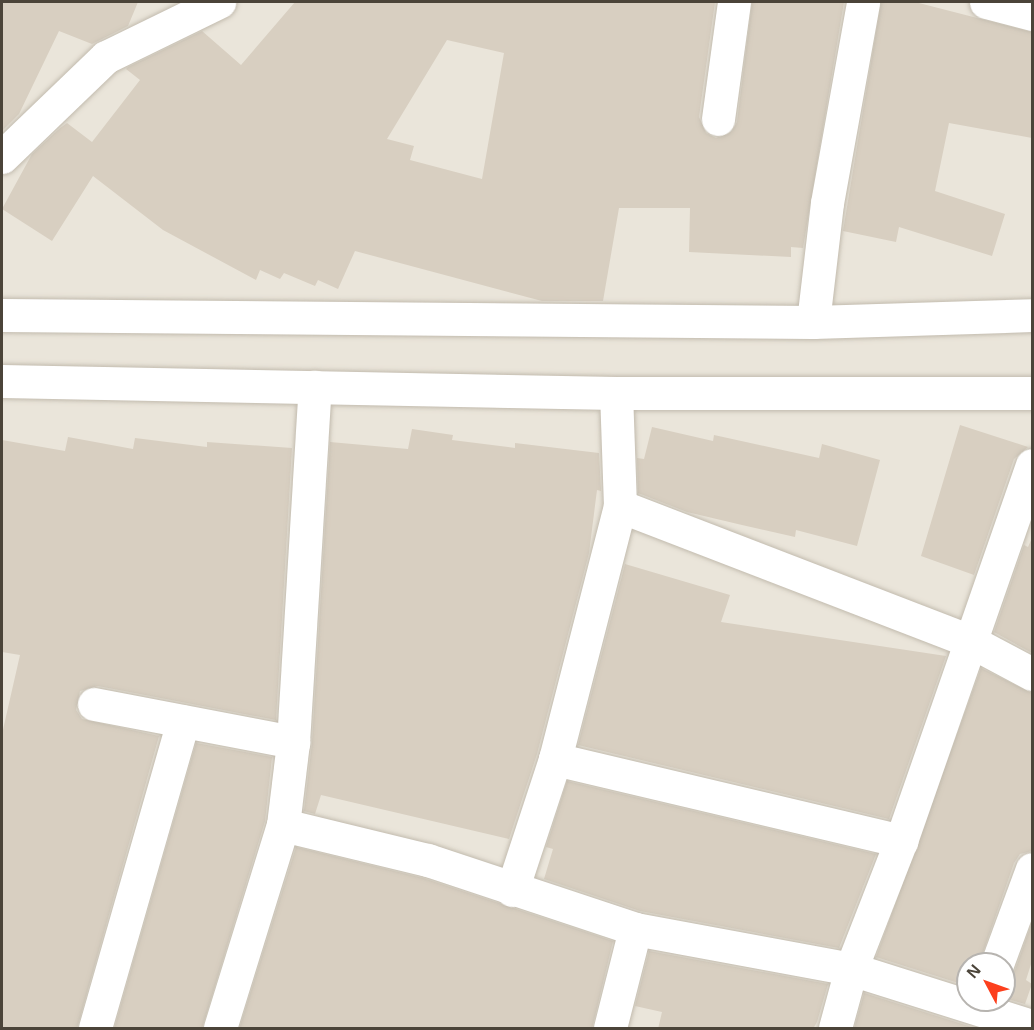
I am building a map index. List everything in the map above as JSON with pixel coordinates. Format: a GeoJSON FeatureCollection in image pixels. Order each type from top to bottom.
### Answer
{"type":"FeatureCollection","features":[{"type":"Feature","properties":{"kind":"street"},"geometry":{"type":"LineString","coordinates":[[2,157],[106,57],[219,2]]}},
{"type":"Feature","properties":{"kind":"street"},"geometry":{"type":"LineString","coordinates":[[718,118],[734,2]]}},
{"type":"Feature","properties":{"kind":"street"},"geometry":{"type":"LineString","coordinates":[[813,322],[827,203],[863,2]]}},
{"type":"Feature","properties":{"kind":"street"},"geometry":{"type":"LineString","coordinates":[[986,2],[1032,14]]}},
{"type":"Feature","properties":{"kind":"street"},"geometry":{"type":"LineString","coordinates":[[2,315],[813,322],[1032,315]]}},
{"type":"Feature","properties":{"kind":"street"},"geometry":{"type":"LineString","coordinates":[[2,381],[616,393],[1032,393]]}},
{"type":"Feature","properties":{"kind":"street"},"geometry":{"type":"LineString","coordinates":[[220,1029],[283,825],[293,742],[315,387]]}},
{"type":"Feature","properties":{"kind":"street"},"geometry":{"type":"LineString","coordinates":[[512,890],[555,759],[620,506],[616,393]]}},
{"type":"Feature","properties":{"kind":"street"},"geometry":{"type":"LineString","coordinates":[[835,1029],[851,969],[902,841],[970,641],[1022,535],[1032,465]]}},
{"type":"Feature","properties":{"kind":"street"},"geometry":{"type":"LineString","coordinates":[[620,506],[970,641],[1032,674]]}},
{"type":"Feature","properties":{"kind":"street"},"geometry":{"type":"LineString","coordinates":[[94,704],[293,742]]}},
{"type":"Feature","properties":{"kind":"street"},"geometry":{"type":"LineString","coordinates":[[95,1029],[183,721]]}},
{"type":"Feature","properties":{"kind":"street"},"geometry":{"type":"LineString","coordinates":[[555,759],[902,841]]}},
{"type":"Feature","properties":{"kind":"street"},"geometry":{"type":"LineString","coordinates":[[283,825],[428,860],[512,890],[635,929],[851,969],[956,999]]}},
{"type":"Feature","properties":{"kind":"street"},"geometry":{"type":"LineString","coordinates":[[1000,952],[1032,868]]}},
{"type":"Feature","properties":{"kind":"street"},"geometry":{"type":"LineString","coordinates":[[610,1029],[635,929]]}},
{"type":"Feature","properties":{"kind":"street"},"geometry":{"type":"LineString","coordinates":[[996,1012],[1032,1026]]}},
{"type":"Feature","properties":{"kind":"shaded area"},"geometry":{"type":"Polygon","coordinates":[[[2,2],[1032,2],[1032,1028],[2,1028],[2,2]]]}},
{"type":"Feature","properties":{"kind":"building"},"geometry":{"type":"Polygon","coordinates":[[[2,2],[138,2],[128,26],[92,44],[59,31],[19,114],[2,131],[2,2]]]}},
{"type":"Feature","properties":{"kind":"building"},"geometry":{"type":"Polygon","coordinates":[[[295,2],[715,2],[699,117],[706,133],[716,138],[732,131],[737,122],[752,2],[844,2],[803,248],[791,247],[791,257],[689,252],[690,208],[619,208],[603,301],[542,301],[355,251],[338,289],[318,280],[315,286],[284,273],[280,279],[260,270],[256,280],[163,230],[93,176],[52,241],[2,209],[32,154],[67,123],[92,142],[140,80],[126,69],[128,67],[202,31],[241,65],[295,2]],[[447,40],[387,139],[414,146],[410,160],[482,179],[504,53],[447,40]]]}},
{"type":"Feature","properties":{"kind":"building"},"geometry":{"type":"Polygon","coordinates":[[[881,2],[915,2],[1032,32],[1032,138],[949,123],[935,191],[1005,214],[992,256],[899,227],[896,242],[843,231],[881,2]]]}},
{"type":"Feature","properties":{"kind":"building"},"geometry":{"type":"Polygon","coordinates":[[[960,425],[1028,447],[1014,459],[974,575],[921,556],[960,425]]]}},
{"type":"Feature","properties":{"kind":"building"},"geometry":{"type":"Polygon","coordinates":[[[652,427],[713,441],[714,435],[819,458],[822,444],[880,460],[857,546],[796,530],[795,537],[687,512],[638,493],[637,458],[644,459],[652,427]]]}},
{"type":"Feature","properties":{"kind":"building"},"geometry":{"type":"Polygon","coordinates":[[[412,429],[453,435],[452,440],[515,448],[515,443],[599,453],[601,491],[597,490],[589,553],[537,754],[509,839],[321,795],[315,814],[304,811],[312,743],[330,442],[408,449],[412,429]]]}},
{"type":"Feature","properties":{"kind":"building"},"geometry":{"type":"Polygon","coordinates":[[[68,437],[133,449],[135,438],[207,447],[207,442],[292,448],[276,720],[98,686],[80,691],[76,710],[82,719],[159,736],[77,1029],[2,1029],[2,734],[20,655],[2,652],[2,440],[65,451],[68,437]]]}},
{"type":"Feature","properties":{"kind":"building"},"geometry":{"type":"Polygon","coordinates":[[[1032,538],[1032,653],[994,632],[1024,545],[1028,547],[1032,538]]]}},
{"type":"Feature","properties":{"kind":"building"},"geometry":{"type":"Polygon","coordinates":[[[625,564],[730,595],[721,622],[946,656],[889,819],[578,745],[625,564]]]}},
{"type":"Feature","properties":{"kind":"building"},"geometry":{"type":"Polygon","coordinates":[[[981,668],[1032,693],[1032,851],[1020,854],[1014,863],[983,952],[956,952],[956,982],[876,957],[981,668]]]}},
{"type":"Feature","properties":{"kind":"building"},"geometry":{"type":"Polygon","coordinates":[[[196,743],[272,757],[265,821],[202,1029],[114,1029],[196,743]]]}},
{"type":"Feature","properties":{"kind":"building"},"geometry":{"type":"Polygon","coordinates":[[[567,781],[876,854],[839,948],[640,911],[544,879],[553,849],[546,847],[567,781]]]}},
{"type":"Feature","properties":{"kind":"building"},"geometry":{"type":"Polygon","coordinates":[[[296,847],[423,878],[613,941],[592,1029],[239,1029],[296,847]]]}},
{"type":"Feature","properties":{"kind":"building"},"geometry":{"type":"Polygon","coordinates":[[[1032,922],[1032,961],[1026,980],[1032,984],[1025,1004],[1016,1001],[1016,967],[1032,922]]]}},
{"type":"Feature","properties":{"kind":"building"},"geometry":{"type":"Polygon","coordinates":[[[649,951],[828,984],[817,1022],[813,1029],[658,1029],[662,1012],[635,1006],[649,951]]]}},
{"type":"Feature","properties":{"kind":"building"},"geometry":{"type":"Polygon","coordinates":[[[864,993],[978,1029],[854,1029],[864,993]]]}}]}
